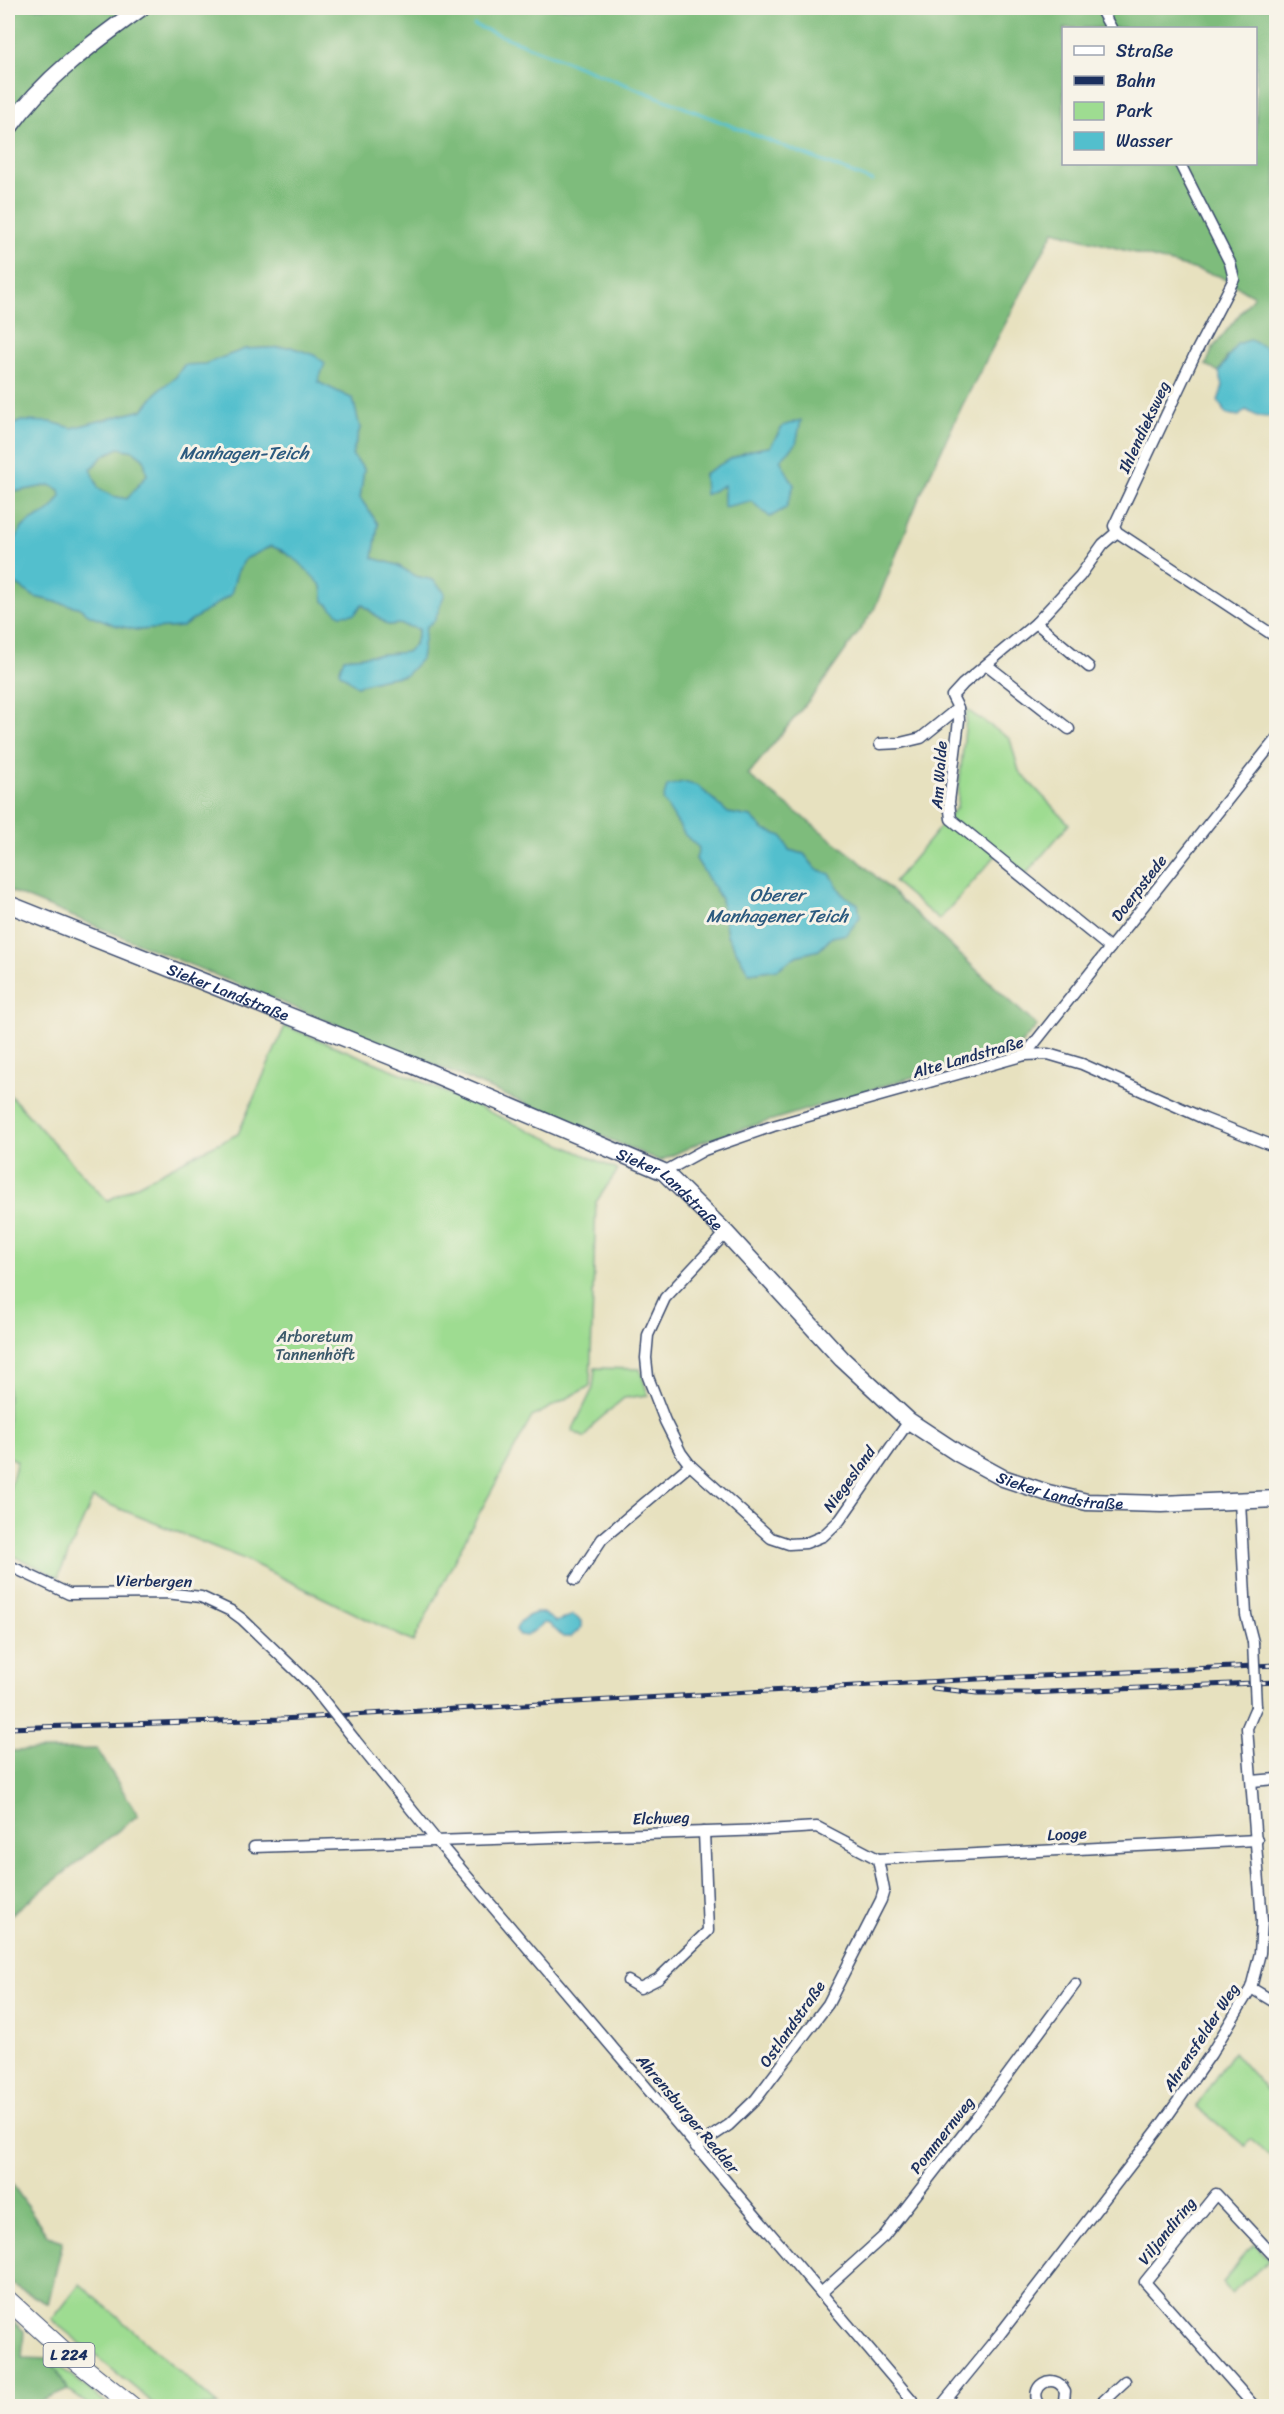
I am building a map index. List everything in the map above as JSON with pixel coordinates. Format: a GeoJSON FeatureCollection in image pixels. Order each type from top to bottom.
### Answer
{"type":"FeatureCollection","features":[{"type":"Feature","properties":{"kind":"main road","name":"L 224"},"geometry":{"type":"LineString","coordinates":[[8,2300],[65,2352],[132,2406]]}},
{"type":"Feature","properties":{"kind":"street"},"geometry":{"type":"LineString","coordinates":[[8,129],[19,113],[60,69],[141,8]]}},
{"type":"Feature","properties":{"kind":"street"},"geometry":{"type":"LineString","coordinates":[[1100,8],[1110,27]]}},
{"type":"Feature","properties":{"kind":"street","name":"Ihlendieksweg"},"geometry":{"type":"LineString","coordinates":[[1117,531],[1114,526],[1195,354],[1234,279],[1230,263],[1181,165]]}},
{"type":"Feature","properties":{"kind":"street"},"geometry":{"type":"LineString","coordinates":[[1117,531],[1276,636]]}},
{"type":"Feature","properties":{"kind":"street","name":"Am Walde"},"geometry":{"type":"LineString","coordinates":[[1110,948],[951,819],[949,802],[959,720],[958,708],[952,696],[1036,623],[1080,576],[1103,544],[1117,531]]}},
{"type":"Feature","properties":{"kind":"street"},"geometry":{"type":"LineString","coordinates":[[1036,623],[1089,667]]}},
{"type":"Feature","properties":{"kind":"street"},"geometry":{"type":"LineString","coordinates":[[987,665],[1070,729]]}},
{"type":"Feature","properties":{"kind":"street","name":"Am Walde"},"geometry":{"type":"LineString","coordinates":[[880,744],[900,743],[921,738],[958,708]]}},
{"type":"Feature","properties":{"kind":"street","name":"Doerpstede"},"geometry":{"type":"LineString","coordinates":[[1025,1055],[1276,739]]}},
{"type":"Feature","properties":{"kind":"street","name":"Sieker Landstraße"},"geometry":{"type":"LineString","coordinates":[[8,904],[410,1064],[664,1172],[726,1233],[842,1359],[909,1421],[959,1454],[1003,1478],[1052,1494],[1087,1502],[1123,1504],[1276,1499]]}},
{"type":"Feature","properties":{"kind":"street","name":"Alte Landstraße"},"geometry":{"type":"LineString","coordinates":[[664,1172],[711,1147],[773,1126],[877,1099],[1025,1055],[1048,1054],[1082,1064],[1205,1119],[1276,1147]]}},
{"type":"Feature","properties":{"kind":"street","name":"Niegesland"},"geometry":{"type":"LineString","coordinates":[[726,1233],[665,1298],[648,1335],[646,1358],[648,1377],[665,1421],[681,1453],[690,1465],[771,1538],[789,1544],[806,1543],[823,1536],[840,1520],[909,1421]]}},
{"type":"Feature","properties":{"kind":"street"},"geometry":{"type":"LineString","coordinates":[[575,1580],[602,1539],[690,1465]]}},
{"type":"Feature","properties":{"kind":"street","name":"Ahrensfelder Weg"},"geometry":{"type":"LineString","coordinates":[[941,2406],[1000,2334],[1159,2128],[1211,2054],[1251,1988],[1260,1953],[1262,1921],[1248,1728],[1256,1707],[1253,1642],[1246,1615],[1240,1501]]}},
{"type":"Feature","properties":{"kind":"street","name":"Vierbergen"},"geometry":{"type":"LineString","coordinates":[[8,1565],[69,1594],[166,1593],[201,1597],[231,1611],[312,1686],[355,1740]]}},
{"type":"Feature","properties":{"kind":"street","name":"Ahrensburger Redder"},"geometry":{"type":"LineString","coordinates":[[355,1740],[696,2147],[917,2406]]}},
{"type":"Feature","properties":{"kind":"street"},"geometry":{"type":"LineString","coordinates":[[1252,1780],[1276,1779]]}},
{"type":"Feature","properties":{"kind":"street","name":"Elchweg"},"geometry":{"type":"LineString","coordinates":[[437,1840],[817,1827],[878,1859]]}},
{"type":"Feature","properties":{"kind":"street"},"geometry":{"type":"LineString","coordinates":[[628,1981],[640,1988],[658,1979],[708,1931],[704,1832]]}},
{"type":"Feature","properties":{"kind":"street"},"geometry":{"type":"LineString","coordinates":[[254,1847],[437,1840]]}},
{"type":"Feature","properties":{"kind":"street","name":"Looge"},"geometry":{"type":"LineString","coordinates":[[878,1859],[1257,1840]]}},
{"type":"Feature","properties":{"kind":"street","name":"Ostlandstraße"},"geometry":{"type":"LineString","coordinates":[[696,2147],[729,2125],[756,2099],[828,2004],[881,1900],[884,1890],[878,1859]]}},
{"type":"Feature","properties":{"kind":"street","name":"Pommernweg"},"geometry":{"type":"LineString","coordinates":[[821,2294],[884,2236],[975,2119],[1075,1984]]}},
{"type":"Feature","properties":{"kind":"street"},"geometry":{"type":"LineString","coordinates":[[1251,1988],[1276,2003]]}},
{"type":"Feature","properties":{"kind":"street","name":"Viljandiring"},"geometry":{"type":"LineString","coordinates":[[1254,2406],[1144,2282],[1216,2194],[1276,2258]]}},
{"type":"Feature","properties":{"kind":"street"},"geometry":{"type":"LineString","coordinates":[[1041,2406],[1037,2402],[1036,2393],[1040,2385],[1048,2380],[1059,2383],[1065,2391],[1064,2401],[1060,2406]]}},
{"type":"Feature","properties":{"kind":"street"},"geometry":{"type":"LineString","coordinates":[[1098,2406],[1125,2381]]}},
{"type":"Feature","properties":{"kind":"green space"},"geometry":{"type":"Polygon","coordinates":[[[8,8],[1276,8],[1276,358],[1227,357],[1219,372],[1206,365],[1213,348],[1254,296],[1219,276],[1054,231],[962,406],[919,498],[874,610],[819,688],[748,775],[857,859],[1037,1026],[1021,1044],[701,1142],[660,1161],[432,1064],[8,890],[8,490],[19,491],[50,485],[60,490],[61,496],[50,512],[27,523],[13,546],[13,582],[35,597],[78,607],[90,615],[137,630],[182,627],[230,595],[237,572],[245,559],[271,546],[292,557],[313,574],[322,586],[325,601],[361,604],[388,625],[399,624],[419,629],[415,644],[407,652],[344,658],[357,686],[406,675],[421,659],[433,580],[415,576],[397,565],[373,558],[378,524],[360,498],[364,469],[352,455],[360,428],[353,399],[317,382],[291,347],[245,349],[205,364],[184,365],[176,377],[159,390],[143,410],[72,428],[51,422],[9,427],[8,429],[8,8]],[[783,426],[770,447],[744,453],[704,474],[724,485],[725,506],[794,485],[779,460],[796,444],[783,426]],[[698,786],[700,848],[696,859],[721,899],[727,935],[749,973],[778,969],[796,956],[819,950],[858,904],[843,895],[830,874],[816,869],[804,854],[789,850],[782,836],[764,830],[751,817],[728,813],[698,786]]]}},
{"type":"Feature","properties":{"kind":"green space"},"geometry":{"type":"Polygon","coordinates":[[[119,448],[134,451],[144,459],[147,475],[127,499],[112,496],[98,488],[91,469],[104,455],[119,448]]]}},
{"type":"Feature","properties":{"kind":"green space"},"geometry":{"type":"Polygon","coordinates":[[[967,710],[1010,739],[1019,771],[1069,824],[1026,874],[999,852],[939,920],[894,882],[957,807],[967,710]]]}},
{"type":"Feature","properties":{"kind":"green space","name":"Arboretum Tannenhöft"},"geometry":{"type":"Polygon","coordinates":[[[285,1026],[416,1079],[618,1170],[596,1202],[590,1386],[532,1417],[469,1532],[413,1642],[244,1559],[93,1498],[58,1577],[8,1553],[8,1495],[17,1461],[8,1456],[8,1093],[107,1201],[238,1134],[285,1026]]]}},
{"type":"Feature","properties":{"kind":"green space"},"geometry":{"type":"Polygon","coordinates":[[[595,1368],[640,1369],[648,1395],[624,1398],[594,1424],[585,1438],[572,1431],[593,1388],[595,1368]]]}},
{"type":"Feature","properties":{"kind":"green space"},"geometry":{"type":"Polygon","coordinates":[[[97,1749],[138,1815],[8,1917],[8,1751],[97,1749]]]}},
{"type":"Feature","properties":{"kind":"green space"},"geometry":{"type":"Polygon","coordinates":[[[1233,2052],[1276,2101],[1276,2161],[1250,2139],[1245,2146],[1196,2106],[1233,2052]]]}},
{"type":"Feature","properties":{"kind":"green space"},"geometry":{"type":"Polygon","coordinates":[[[8,2178],[48,2236],[63,2241],[48,2304],[8,2282],[8,2178]]]}},
{"type":"Feature","properties":{"kind":"green space"},"geometry":{"type":"Polygon","coordinates":[[[1255,2244],[1270,2260],[1231,2293],[1223,2283],[1244,2254],[1255,2244]]]}},
{"type":"Feature","properties":{"kind":"green space"},"geometry":{"type":"Polygon","coordinates":[[[80,2284],[219,2406],[157,2406],[52,2320],[80,2284]]]}},
{"type":"Feature","properties":{"kind":"green space"},"geometry":{"type":"Polygon","coordinates":[[[8,2317],[24,2331],[22,2358],[50,2359],[68,2390],[31,2406],[8,2406],[8,2317]]]}},
{"type":"Feature","properties":{"kind":"green space"},"geometry":{"type":"Polygon","coordinates":[[[50,2359],[110,2406],[90,2406],[68,2390],[50,2359]]]}},
{"type":"Feature","properties":{"kind":"water"},"geometry":{"type":"Polygon","coordinates":[[[1250,340],[1265,347],[1270,356],[1276,358],[1276,411],[1268,417],[1257,416],[1246,410],[1239,416],[1226,414],[1218,401],[1223,386],[1219,372],[1237,344],[1250,340]]]}},
{"type":"Feature","properties":{"kind":"water","name":"Manhagen-Teich"},"geometry":{"type":"Polygon","coordinates":[[[291,347],[314,355],[325,363],[318,382],[353,399],[360,428],[352,455],[364,469],[360,498],[378,524],[373,558],[397,565],[415,576],[433,580],[445,593],[435,620],[426,627],[421,659],[406,675],[357,686],[339,672],[344,658],[407,652],[415,644],[419,629],[399,624],[388,625],[362,604],[355,614],[340,615],[324,601],[322,586],[299,562],[271,546],[245,559],[237,572],[231,594],[182,627],[137,630],[115,625],[90,615],[78,607],[35,597],[13,582],[13,558],[18,534],[29,522],[50,510],[61,496],[60,490],[50,485],[19,491],[8,490],[9,427],[21,421],[51,422],[72,428],[143,410],[159,390],[176,377],[184,365],[205,364],[245,349],[291,347]],[[119,448],[104,455],[91,469],[98,488],[112,496],[127,499],[147,475],[144,459],[134,451],[119,448]]]}},
{"type":"Feature","properties":{"kind":"water"},"geometry":{"type":"Polygon","coordinates":[[[801,420],[796,444],[780,460],[794,485],[786,508],[770,517],[751,501],[724,507],[724,485],[705,495],[704,474],[744,453],[770,447],[783,426],[801,420]]]}},
{"type":"Feature","properties":{"kind":"water","name":"Oberer Manhagener Teich"},"geometry":{"type":"Polygon","coordinates":[[[683,782],[698,786],[728,813],[751,817],[764,830],[782,836],[789,850],[804,854],[816,869],[830,874],[843,895],[858,904],[860,917],[847,934],[832,937],[819,950],[796,956],[778,969],[749,973],[727,935],[721,899],[696,859],[699,848],[685,835],[663,800],[667,786],[683,782]]]}},
{"type":"Feature","properties":{"kind":"water"},"geometry":{"type":"Polygon","coordinates":[[[536,1613],[543,1613],[556,1622],[573,1615],[582,1621],[582,1627],[571,1637],[563,1637],[549,1624],[544,1623],[527,1636],[520,1635],[516,1630],[521,1621],[536,1613]]]}},
{"type":"Feature","properties":{"kind":"waterway"},"geometry":{"type":"LineString","coordinates":[[474,25],[780,145]]}},
{"type":"Feature","properties":{"kind":"waterway"},"geometry":{"type":"LineString","coordinates":[[783,146],[872,181]]}},
{"type":"Feature","properties":{"kind":"railway"},"geometry":{"type":"LineString","coordinates":[[8,1728],[281,1719],[977,1679],[1276,1665]]}},
{"type":"Feature","properties":{"kind":"railway"},"geometry":{"type":"LineString","coordinates":[[933,1688],[977,1693],[1029,1693],[1276,1682]]}}]}
